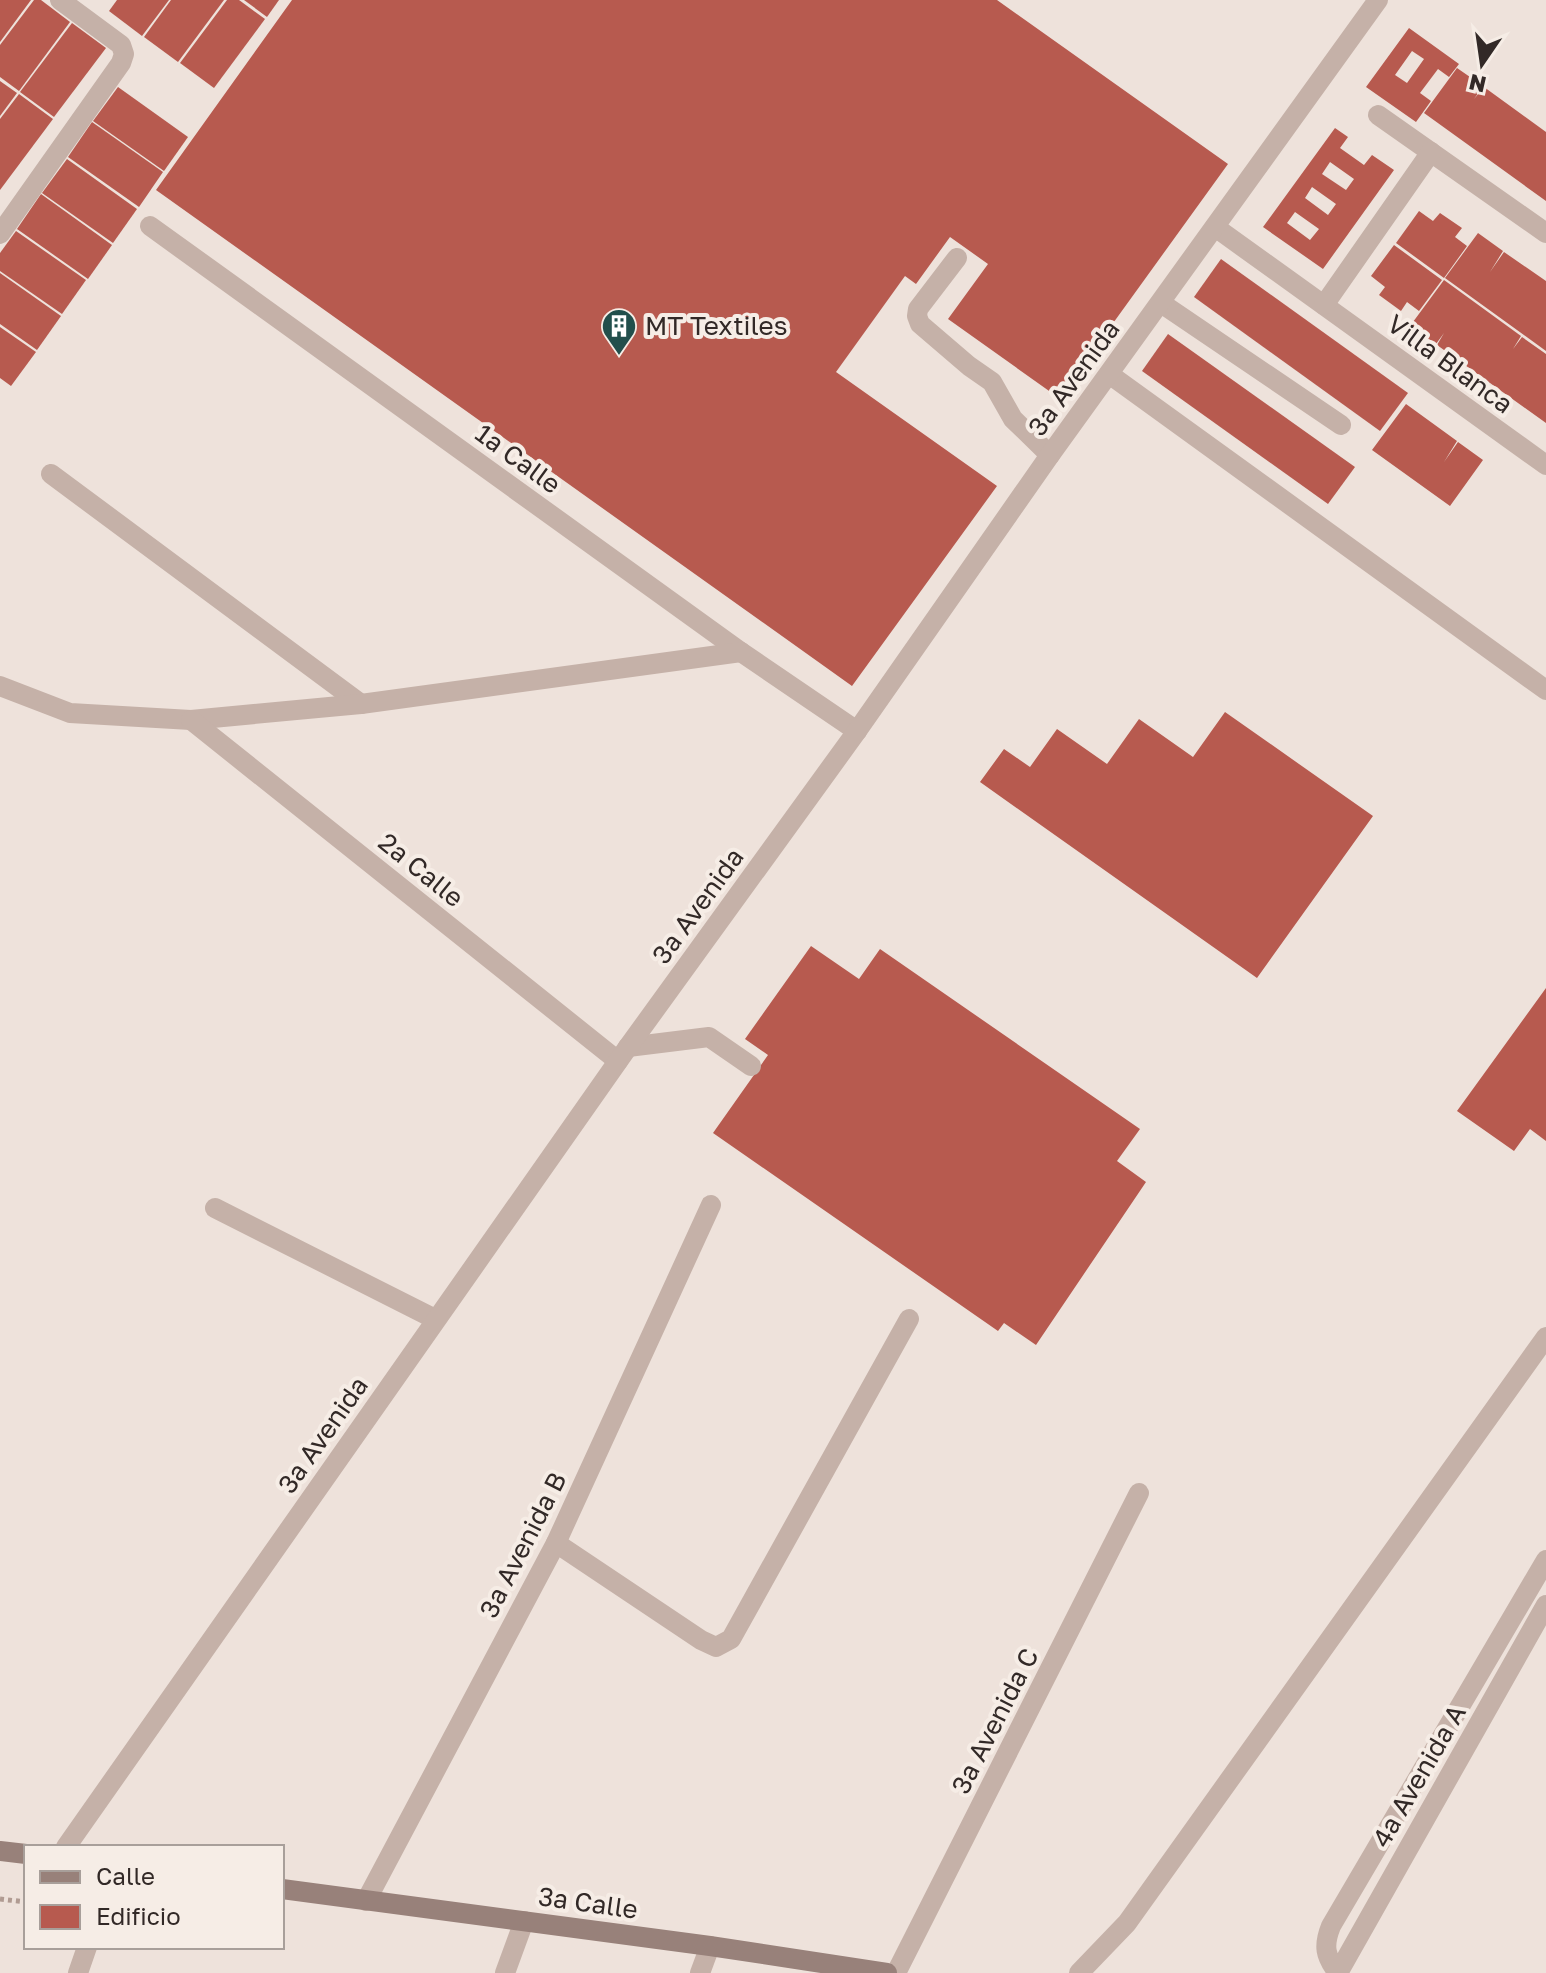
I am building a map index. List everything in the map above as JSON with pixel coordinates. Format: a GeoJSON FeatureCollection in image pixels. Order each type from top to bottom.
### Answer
{"type":"FeatureCollection","features":[{"type":"Feature","properties":{"kind":"main road"},"geometry":{"type":"LineString","coordinates":[[0,1851],[24,1854]]}},
{"type":"Feature","properties":{"kind":"main road","name":"3a Calle"},"geometry":{"type":"LineString","coordinates":[[284,1889],[710,1946],[887,1973]]}},
{"type":"Feature","properties":{"kind":"street"},"geometry":{"type":"LineString","coordinates":[[0,234],[6,212],[121,63],[124,54],[121,45],[60,0]]}},
{"type":"Feature","properties":{"kind":"street","name":"3a Avenida"},"geometry":{"type":"LineString","coordinates":[[67,1845],[435,1319],[857,731],[1372,2]]}},
{"type":"Feature","properties":{"kind":"street"},"geometry":{"type":"LineString","coordinates":[[1378,115],[1546,233]]}},
{"type":"Feature","properties":{"kind":"street"},"geometry":{"type":"LineString","coordinates":[[1324,305],[1431,152]]}},
{"type":"Feature","properties":{"kind":"street","name":"1a Calle"},"geometry":{"type":"LineString","coordinates":[[150,226],[741,652],[857,731]]}},
{"type":"Feature","properties":{"kind":"street","name":"Villa Blanca"},"geometry":{"type":"LineString","coordinates":[[1215,227],[1546,465]]}},
{"type":"Feature","properties":{"kind":"street"},"geometry":{"type":"LineString","coordinates":[[957,258],[918,309],[920,324],[992,382],[1013,419],[1050,455]]}},
{"type":"Feature","properties":{"kind":"street"},"geometry":{"type":"LineString","coordinates":[[1161,303],[1341,425]]}},
{"type":"Feature","properties":{"kind":"street"},"geometry":{"type":"LineString","coordinates":[[1109,374],[1546,690]]}},
{"type":"Feature","properties":{"kind":"street"},"geometry":{"type":"LineString","coordinates":[[51,474],[361,704]]}},
{"type":"Feature","properties":{"kind":"street"},"geometry":{"type":"LineString","coordinates":[[0,686],[70,713],[191,720],[361,704],[741,652]]}},
{"type":"Feature","properties":{"kind":"street","name":"2a Calle"},"geometry":{"type":"LineString","coordinates":[[191,720],[623,1054]]}},
{"type":"Feature","properties":{"kind":"street"},"geometry":{"type":"LineString","coordinates":[[623,1054],[709,1037],[751,1066]]}},
{"type":"Feature","properties":{"kind":"street","name":"3a Avenida B"},"geometry":{"type":"LineString","coordinates":[[366,1901],[556,1543],[711,1205]]}},
{"type":"Feature","properties":{"kind":"street"},"geometry":{"type":"LineString","coordinates":[[215,1208],[435,1319]]}},
{"type":"Feature","properties":{"kind":"street"},"geometry":{"type":"LineString","coordinates":[[556,1543],[701,1640],[716,1647],[731,1639],[909,1319]]}},
{"type":"Feature","properties":{"kind":"street"},"geometry":{"type":"LineString","coordinates":[[1079,1973],[1127,1923],[1546,1337]]}},
{"type":"Feature","properties":{"kind":"street","name":"3a Avenida C"},"geometry":{"type":"LineString","coordinates":[[896,1973],[1139,1493]]}},
{"type":"Feature","properties":{"kind":"street"},"geometry":{"type":"LineString","coordinates":[[1338,1973],[1327,1958],[1325,1942],[1331,1926],[1546,1560]]}},
{"type":"Feature","properties":{"kind":"street","name":"4a Avenida A"},"geometry":{"type":"LineString","coordinates":[[1338,1973],[1546,1605]]}},
{"type":"Feature","properties":{"kind":"street"},"geometry":{"type":"LineString","coordinates":[[505,1973],[524,1921]]}},
{"type":"Feature","properties":{"kind":"street"},"geometry":{"type":"LineString","coordinates":[[700,1973],[710,1946]]}},
{"type":"Feature","properties":{"kind":"street"},"geometry":{"type":"LineString","coordinates":[[78,1973],[86,1949]]}},
{"type":"Feature","properties":{"kind":"path"},"geometry":{"type":"LineString","coordinates":[[0,1899],[24,1902]]}},
{"type":"Feature","properties":{"kind":"building"},"geometry":{"type":"Polygon","coordinates":[[[0,0],[31,0],[0,42],[0,0]]]}},
{"type":"Feature","properties":{"kind":"building"},"geometry":{"type":"Polygon","coordinates":[[[34,0],[41,0],[70,22],[19,91],[0,77],[0,45],[34,0]]]}},
{"type":"Feature","properties":{"kind":"building"},"geometry":{"type":"Polygon","coordinates":[[[117,0],[169,0],[142,36],[109,11],[117,0]]]}},
{"type":"Feature","properties":{"kind":"building"},"geometry":{"type":"Polygon","coordinates":[[[171,0],[224,0],[178,62],[144,37],[171,0]]]}},
{"type":"Feature","properties":{"kind":"building"},"geometry":{"type":"Polygon","coordinates":[[[227,0],[239,0],[265,19],[214,88],[180,63],[227,0]]]}},
{"type":"Feature","properties":{"kind":"building"},"geometry":{"type":"Polygon","coordinates":[[[244,0],[279,0],[267,17],[244,0]]]}},
{"type":"Feature","properties":{"kind":"building","name":"MT Textiles"},"geometry":{"type":"Polygon","coordinates":[[[292,0],[997,0],[1228,164],[1059,398],[948,319],[988,264],[950,237],[916,284],[905,276],[836,372],[997,486],[852,686],[156,190],[292,0]]]}},
{"type":"Feature","properties":{"kind":"building"},"geometry":{"type":"Polygon","coordinates":[[[72,23],[106,48],[54,117],[20,92],[72,23]]]}},
{"type":"Feature","properties":{"kind":"building"},"geometry":{"type":"Polygon","coordinates":[[[1409,28],[1459,64],[1449,77],[1438,69],[1420,93],[1431,101],[1416,122],[1366,87],[1409,28]],[[1412,51],[1395,75],[1407,83],[1424,59],[1412,51]]]}},
{"type":"Feature","properties":{"kind":"building"},"geometry":{"type":"Polygon","coordinates":[[[1457,68],[1483,86],[1474,99],[1484,87],[1546,132],[1546,201],[1424,113],[1457,68]]]}},
{"type":"Feature","properties":{"kind":"building"},"geometry":{"type":"Polygon","coordinates":[[[0,81],[17,93],[0,116],[0,81]]]}},
{"type":"Feature","properties":{"kind":"building"},"geometry":{"type":"Polygon","coordinates":[[[118,87],[188,137],[164,171],[93,121],[118,87]]]}},
{"type":"Feature","properties":{"kind":"building"},"geometry":{"type":"Polygon","coordinates":[[[19,94],[53,119],[0,190],[0,119],[19,94]]]}},
{"type":"Feature","properties":{"kind":"building"},"geometry":{"type":"Polygon","coordinates":[[[92,122],[163,172],[139,207],[68,157],[92,122]]]}},
{"type":"Feature","properties":{"kind":"building"},"geometry":{"type":"Polygon","coordinates":[[[1335,128],[1348,137],[1340,148],[1364,165],[1372,155],[1394,170],[1323,269],[1263,227],[1335,128]],[[1330,162],[1322,174],[1346,190],[1354,179],[1330,162]],[[1312,187],[1305,198],[1328,215],[1336,204],[1312,187]],[[1295,212],[1287,223],[1310,240],[1319,229],[1295,212]]]}},
{"type":"Feature","properties":{"kind":"building"},"geometry":{"type":"Polygon","coordinates":[[[67,159],[137,209],[113,243],[42,193],[67,159]]]}},
{"type":"Feature","properties":{"kind":"building"},"geometry":{"type":"Polygon","coordinates":[[[41,194],[112,245],[88,279],[17,229],[41,194]]]}},
{"type":"Feature","properties":{"kind":"building"},"geometry":{"type":"Polygon","coordinates":[[[1419,211],[1433,221],[1440,213],[1462,228],[1455,237],[1467,246],[1444,278],[1396,243],[1419,211]]]}},
{"type":"Feature","properties":{"kind":"building"},"geometry":{"type":"Polygon","coordinates":[[[16,231],[86,280],[62,314],[0,271],[0,253],[16,231]]]}},
{"type":"Feature","properties":{"kind":"building"},"geometry":{"type":"Polygon","coordinates":[[[1478,233],[1503,251],[1490,272],[1504,252],[1546,281],[1546,351],[1445,278],[1478,233]]]}},
{"type":"Feature","properties":{"kind":"building"},"geometry":{"type":"Polygon","coordinates":[[[1394,245],[1442,280],[1419,311],[1407,302],[1401,311],[1379,295],[1385,287],[1371,276],[1394,245]]]}},
{"type":"Feature","properties":{"kind":"building"},"geometry":{"type":"Polygon","coordinates":[[[1221,259],[1408,393],[1380,431],[1194,297],[1221,259]]]}},
{"type":"Feature","properties":{"kind":"building"},"geometry":{"type":"Polygon","coordinates":[[[0,273],[61,316],[37,350],[0,324],[0,273]]]}},
{"type":"Feature","properties":{"kind":"building"},"geometry":{"type":"Polygon","coordinates":[[[1444,280],[1521,336],[1513,349],[1522,337],[1546,354],[1546,423],[1437,345],[1444,333],[1436,344],[1410,326],[1444,280]]]}},
{"type":"Feature","properties":{"kind":"building"},"geometry":{"type":"Polygon","coordinates":[[[0,327],[36,352],[11,386],[0,378],[0,327]]]}},
{"type":"Feature","properties":{"kind":"building"},"geometry":{"type":"Polygon","coordinates":[[[1168,334],[1355,467],[1328,504],[1142,371],[1168,334]]]}},
{"type":"Feature","properties":{"kind":"building"},"geometry":{"type":"Polygon","coordinates":[[[1406,404],[1457,441],[1444,462],[1458,442],[1483,460],[1450,506],[1372,450],[1406,404]]]}},
{"type":"Feature","properties":{"kind":"building"},"geometry":{"type":"Polygon","coordinates":[[[1225,712],[1373,816],[1257,978],[980,782],[1004,749],[1030,767],[1057,729],[1107,764],[1139,719],[1193,757],[1225,712]]]}},
{"type":"Feature","properties":{"kind":"building"},"geometry":{"type":"Polygon","coordinates":[[[811,946],[859,979],[880,949],[1140,1129],[1117,1161],[1146,1182],[1036,1345],[1004,1323],[998,1331],[713,1133],[768,1055],[745,1039],[811,946]]]}},
{"type":"Feature","properties":{"kind":"building"},"geometry":{"type":"Polygon","coordinates":[[[1546,988],[1546,1141],[1530,1129],[1514,1151],[1457,1111],[1546,988]]]}},
{"type":"Feature","properties":{"kind":"place","name":"MT Textiles"},"geometry":{"type":"Point","coordinates":[619,357]}}]}
